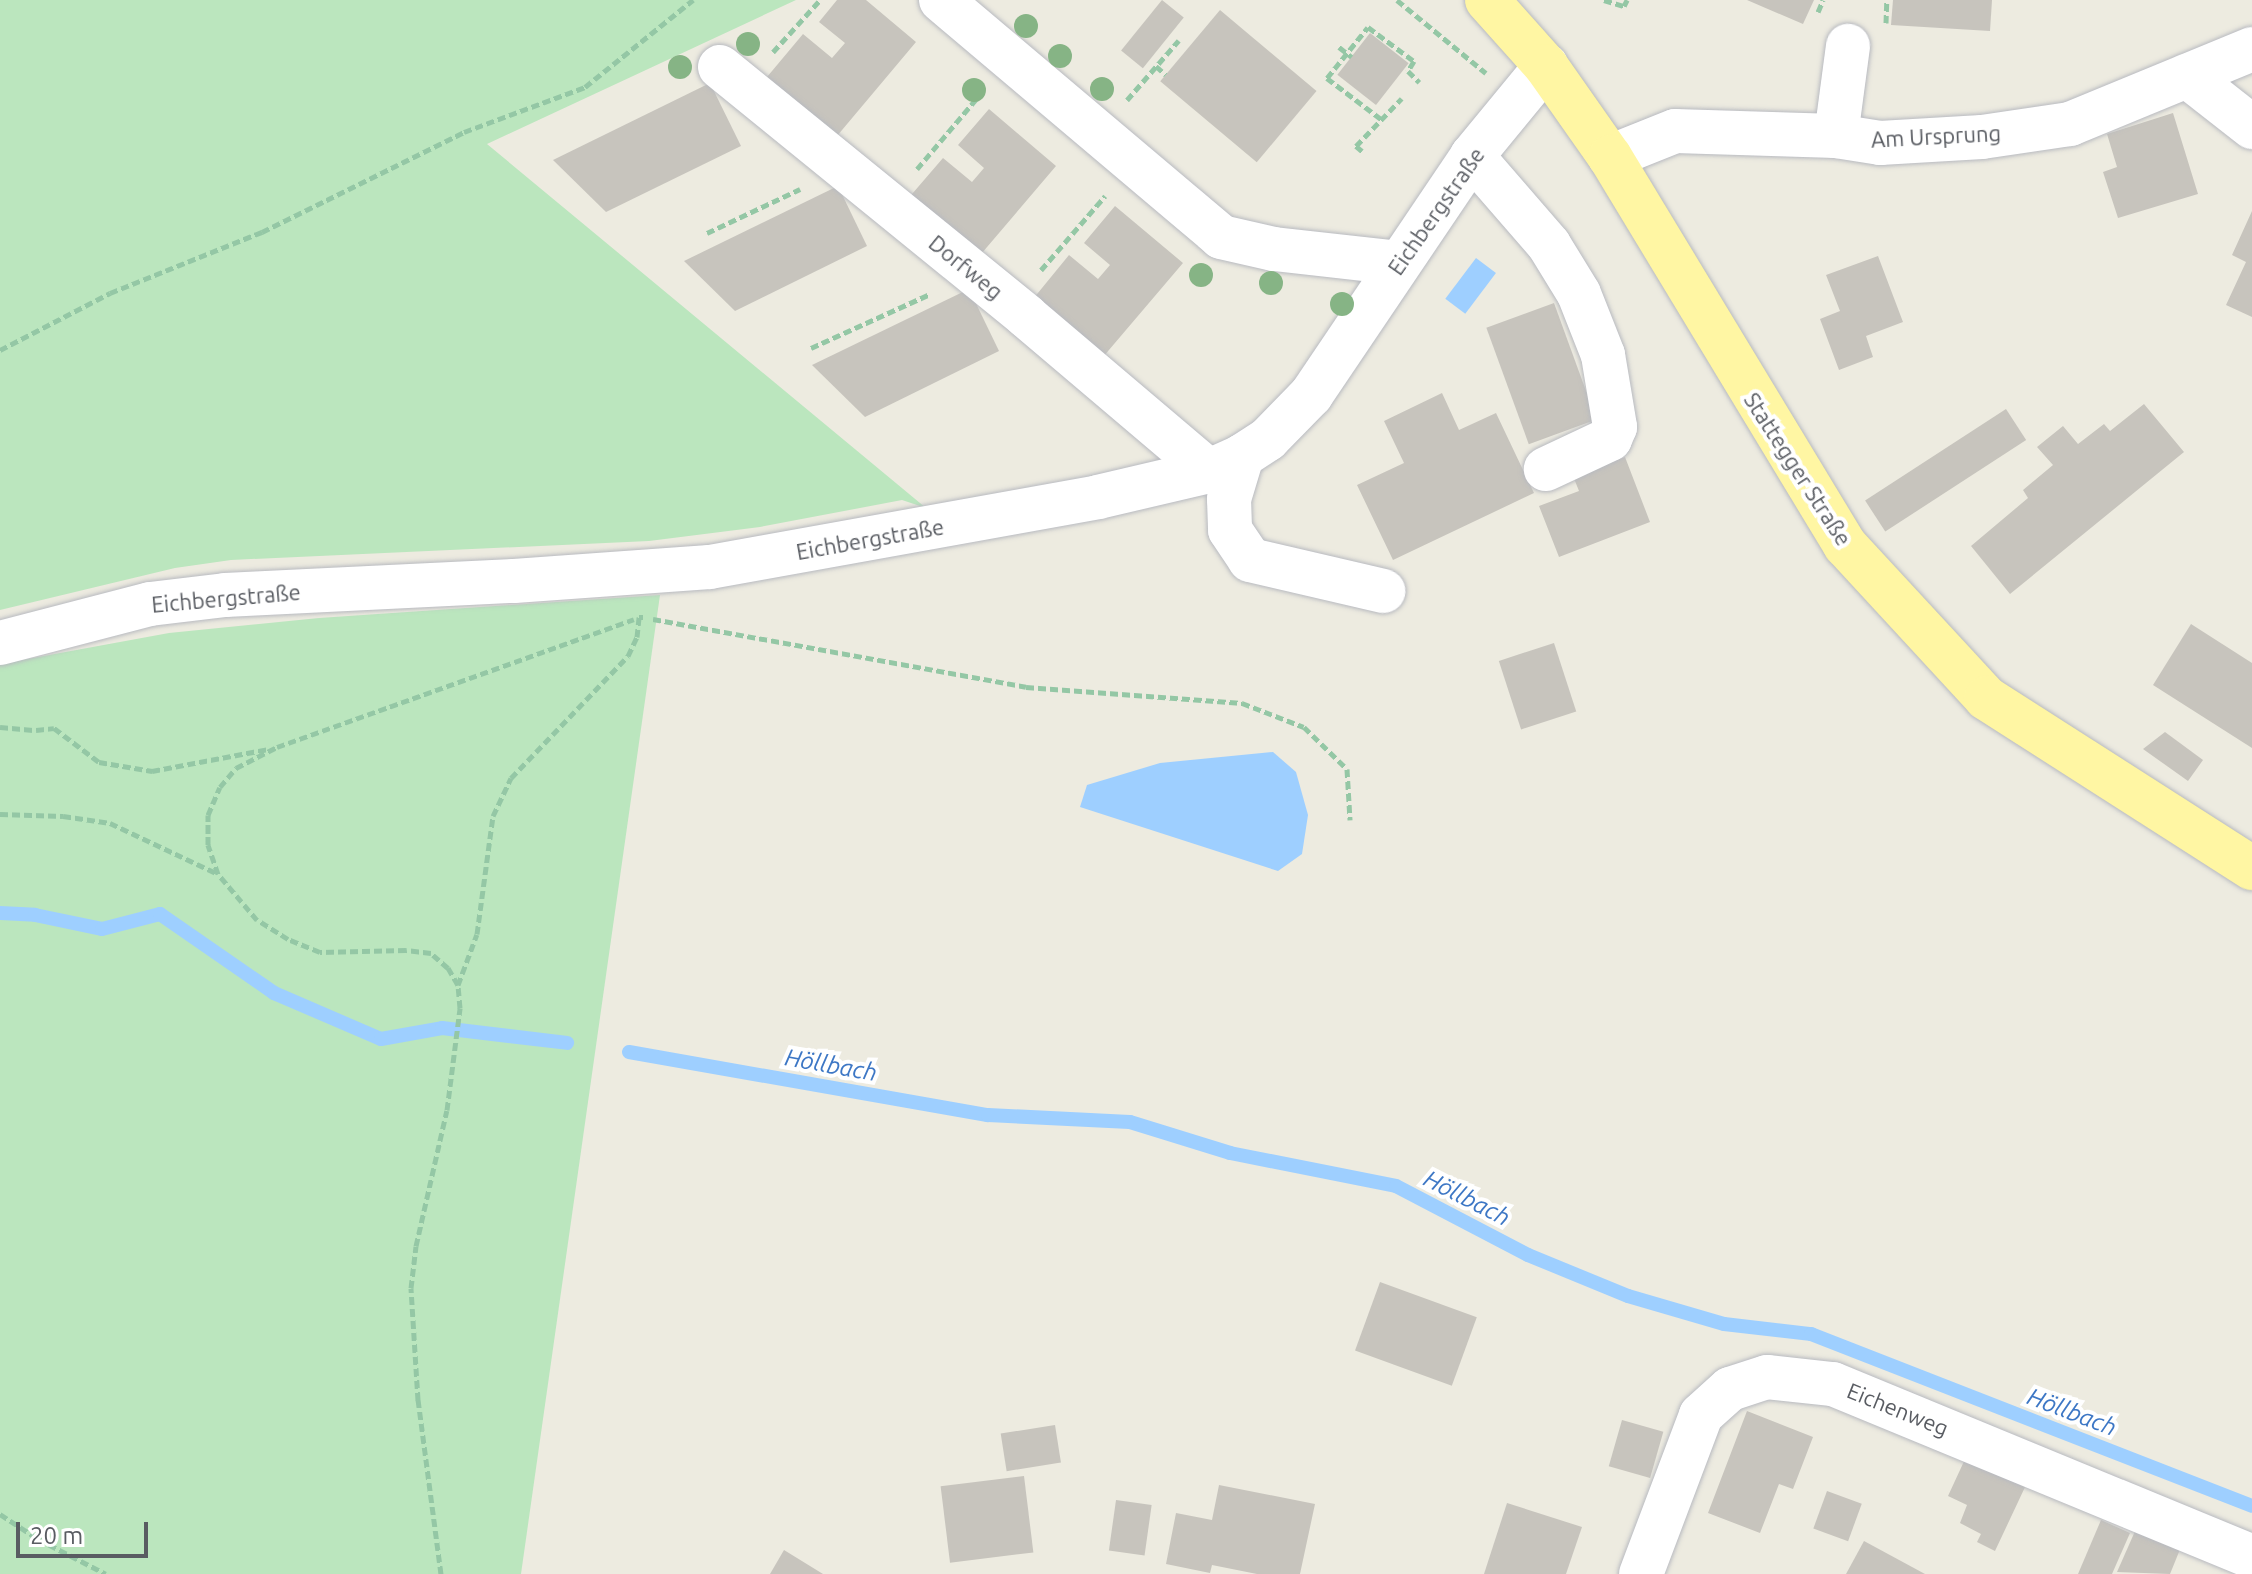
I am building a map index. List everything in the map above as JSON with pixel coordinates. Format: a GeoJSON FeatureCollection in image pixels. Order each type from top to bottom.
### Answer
{"type":"FeatureCollection","features":[{"type":"Feature","properties":{"kind":"main road","name":"Stattegger Straße"},"geometry":{"type":"LineString","coordinates":[[1487,0],[1546,66],[1610,157],[1845,545],[1986,698],[2252,868]]}},
{"type":"Feature","properties":{"kind":"street"},"geometry":{"type":"LineString","coordinates":[[941,0],[1221,237],[1274,249],[1398,263]]}},
{"type":"Feature","properties":{"kind":"street"},"geometry":{"type":"LineString","coordinates":[[1836,136],[1848,46]]}},
{"type":"Feature","properties":{"kind":"street","name":"Am Ursprung"},"geometry":{"type":"LineString","coordinates":[[1610,157],[1675,131],[1836,136],[1880,143],[1982,137],[2070,124],[2252,49]]}},
{"type":"Feature","properties":{"kind":"street","name":"Eichbergstraße"},"geometry":{"type":"LineString","coordinates":[[0,643],[150,604],[225,595],[514,581],[710,567],[1098,497],[1226,463],[1268,439],[1311,395],[1348,345],[1398,263],[1472,156],[1546,66]]}},
{"type":"Feature","properties":{"kind":"street","name":"Dorfweg"},"geometry":{"type":"LineString","coordinates":[[732,76],[1012,304],[1226,463]]}},
{"type":"Feature","properties":{"kind":"street"},"geometry":{"type":"LineString","coordinates":[[2187,76],[2252,127]]}},
{"type":"Feature","properties":{"kind":"street"},"geometry":{"type":"LineString","coordinates":[[1472,156],[1549,245],[1579,294],[1603,355],[1615,427],[1610,439],[1546,469]]}},
{"type":"Feature","properties":{"kind":"street"},"geometry":{"type":"LineString","coordinates":[[1226,463],[1230,530],[1250,560],[1383,591]]}},
{"type":"Feature","properties":{"kind":"street","name":"Eichenweg"},"geometry":{"type":"LineString","coordinates":[[1641,1574],[1701,1415],[1730,1389],[1767,1377],[1833,1384],[2252,1557]]}},
{"type":"Feature","properties":{"kind":"path"},"geometry":{"type":"LineString","coordinates":[[0,350],[110,293],[262,232],[464,132],[585,87],[693,0]]}},
{"type":"Feature","properties":{"kind":"path"},"geometry":{"type":"LineString","coordinates":[[732,76],[820,0]]}},
{"type":"Feature","properties":{"kind":"path"},"geometry":{"type":"LineString","coordinates":[[1397,0],[1517,101]]}},
{"type":"Feature","properties":{"kind":"path"},"geometry":{"type":"LineString","coordinates":[[1604,0],[1624,6],[1627,0]]}},
{"type":"Feature","properties":{"kind":"path"},"geometry":{"type":"LineString","coordinates":[[1381,119],[1327,78],[1350,55],[1368,27],[1414,61],[1408,71],[1419,82]]}},
{"type":"Feature","properties":{"kind":"path"},"geometry":{"type":"LineString","coordinates":[[1161,60],[1179,40]]}},
{"type":"Feature","properties":{"kind":"path"},"geometry":{"type":"LineString","coordinates":[[1339,47],[1350,55]]}},
{"type":"Feature","properties":{"kind":"path"},"geometry":{"type":"LineString","coordinates":[[1156,66],[1166,75]]}},
{"type":"Feature","properties":{"kind":"path"},"geometry":{"type":"LineString","coordinates":[[1362,151],[1356,146],[1402,98]]}},
{"type":"Feature","properties":{"kind":"path"},"geometry":{"type":"LineString","coordinates":[[889,204],[971,105]]}},
{"type":"Feature","properties":{"kind":"path"},"geometry":{"type":"LineString","coordinates":[[707,233],[844,168]]}},
{"type":"Feature","properties":{"kind":"path"},"geometry":{"type":"LineString","coordinates":[[1012,304],[1096,208]]}},
{"type":"Feature","properties":{"kind":"path"},"geometry":{"type":"LineString","coordinates":[[811,348],[975,274]]}},
{"type":"Feature","properties":{"kind":"path"},"geometry":{"type":"LineString","coordinates":[[458,985],[448,968],[431,953],[406,950],[320,952],[288,939],[257,920],[218,874],[208,845],[208,815],[220,787],[236,768],[277,747],[639,617],[651,608]]}},
{"type":"Feature","properties":{"kind":"path"},"geometry":{"type":"LineString","coordinates":[[639,617],[1026,687],[1242,703],[1304,727],[1347,769],[1350,820]]}},
{"type":"Feature","properties":{"kind":"path"},"geometry":{"type":"LineString","coordinates":[[441,1574],[418,1400],[411,1288],[416,1246],[447,1110],[460,1008],[458,985],[477,934],[493,816],[511,778],[628,656],[637,637],[639,617]]}},
{"type":"Feature","properties":{"kind":"path"},"geometry":{"type":"LineString","coordinates":[[0,727],[54,728],[99,762],[152,771],[277,747]]}},
{"type":"Feature","properties":{"kind":"path"},"geometry":{"type":"LineString","coordinates":[[0,814],[63,816],[110,823],[218,874]]}},
{"type":"Feature","properties":{"kind":"path"},"geometry":{"type":"LineString","coordinates":[[0,1514],[38,1539],[106,1574]]}},
{"type":"Feature","properties":{"kind":"green space"},"geometry":{"type":"Polygon","coordinates":[[[0,0],[796,0],[487,144],[926,508],[902,500],[760,527],[649,541],[231,560],[175,568],[0,610],[0,0]]]}},
{"type":"Feature","properties":{"kind":"green space"},"geometry":{"type":"Polygon","coordinates":[[[660,595],[521,1574],[0,1574],[0,664],[169,633],[319,618],[660,595]]]}},
{"type":"Feature","properties":{"kind":"water"},"geometry":{"type":"Polygon","coordinates":[[[1476,258],[1496,273],[1465,314],[1445,299],[1476,258]]]}},
{"type":"Feature","properties":{"kind":"water"},"geometry":{"type":"Polygon","coordinates":[[[1273,752],[1296,772],[1308,815],[1302,854],[1278,871],[1080,807],[1087,785],[1160,763],[1273,752]]]}},
{"type":"Feature","properties":{"kind":"building"},"geometry":{"type":"Polygon","coordinates":[[[837,0],[866,0],[916,42],[837,136],[767,77],[803,34],[832,58],[845,43],[819,22],[837,0]]]}},
{"type":"Feature","properties":{"kind":"building"},"geometry":{"type":"Polygon","coordinates":[[[1162,0],[1184,18],[1143,68],[1121,51],[1162,0]]]}},
{"type":"Feature","properties":{"kind":"building"},"geometry":{"type":"Polygon","coordinates":[[[1747,0],[1814,0],[1803,24],[1747,0]]]}},
{"type":"Feature","properties":{"kind":"building"},"geometry":{"type":"Polygon","coordinates":[[[1893,0],[1992,0],[1990,31],[1891,25],[1893,0]]]}},
{"type":"Feature","properties":{"kind":"building"},"geometry":{"type":"Polygon","coordinates":[[[1220,10],[1317,91],[1257,162],[1160,81],[1220,10]]]}},
{"type":"Feature","properties":{"kind":"building"},"geometry":{"type":"Polygon","coordinates":[[[1370,33],[1409,63],[1376,105],[1337,75],[1370,33]]]}},
{"type":"Feature","properties":{"kind":"building"},"geometry":{"type":"Polygon","coordinates":[[[710,83],[741,146],[606,212],[553,160],[710,83]]]}},
{"type":"Feature","properties":{"kind":"building"},"geometry":{"type":"Polygon","coordinates":[[[989,109],[1056,166],[976,260],[906,201],[943,158],[972,182],[984,168],[958,145],[989,109]]]}},
{"type":"Feature","properties":{"kind":"building"},"geometry":{"type":"Polygon","coordinates":[[[2173,113],[2198,194],[2118,218],[2103,172],[2117,167],[2107,134],[2173,113]]]}},
{"type":"Feature","properties":{"kind":"building"},"geometry":{"type":"Polygon","coordinates":[[[838,186],[867,246],[735,311],[684,261],[838,186]]]}},
{"type":"Feature","properties":{"kind":"building"},"geometry":{"type":"Polygon","coordinates":[[[1115,206],[1183,263],[1103,357],[1033,299],[1069,255],[1098,279],[1110,265],[1084,243],[1115,206]]]}},
{"type":"Feature","properties":{"kind":"building"},"geometry":{"type":"Polygon","coordinates":[[[2252,211],[2252,317],[2226,305],[2246,262],[2232,255],[2252,211]]]}},
{"type":"Feature","properties":{"kind":"building"},"geometry":{"type":"Polygon","coordinates":[[[1878,256],[1903,322],[1866,336],[1873,357],[1839,370],[1820,319],[1840,311],[1826,275],[1878,256]]]}},
{"type":"Feature","properties":{"kind":"building"},"geometry":{"type":"Polygon","coordinates":[[[969,289],[999,351],[865,417],[812,365],[969,289]]]}},
{"type":"Feature","properties":{"kind":"building"},"geometry":{"type":"Polygon","coordinates":[[[1554,303],[1596,420],[1529,444],[1486,328],[1554,303]]]}},
{"type":"Feature","properties":{"kind":"building"},"geometry":{"type":"Polygon","coordinates":[[[1442,393],[1459,430],[1496,413],[1534,493],[1393,560],[1357,485],[1404,463],[1384,421],[1442,393]]]}},
{"type":"Feature","properties":{"kind":"building"},"geometry":{"type":"Polygon","coordinates":[[[2144,404],[2184,452],[2010,594],[1971,546],[2028,498],[2023,490],[2053,465],[2037,447],[2063,426],[2078,444],[2104,424],[2110,431],[2144,404]]]}},
{"type":"Feature","properties":{"kind":"building"},"geometry":{"type":"Polygon","coordinates":[[[2006,409],[2026,440],[1885,532],[1865,500],[2006,409]]]}},
{"type":"Feature","properties":{"kind":"building"},"geometry":{"type":"Polygon","coordinates":[[[1625,457],[1650,522],[1559,557],[1539,506],[1579,491],[1573,476],[1625,457]]]}},
{"type":"Feature","properties":{"kind":"building"},"geometry":{"type":"Polygon","coordinates":[[[2191,624],[2252,663],[2252,748],[2153,685],[2191,624]]]}},
{"type":"Feature","properties":{"kind":"building"},"geometry":{"type":"Polygon","coordinates":[[[1554,643],[1576,711],[1521,729],[1499,661],[1554,643]]]}},
{"type":"Feature","properties":{"kind":"building"},"geometry":{"type":"Polygon","coordinates":[[[2165,732],[2203,760],[2188,781],[2143,749],[2165,732]]]}},
{"type":"Feature","properties":{"kind":"building"},"geometry":{"type":"Polygon","coordinates":[[[1380,1282],[1477,1317],[1452,1386],[1355,1351],[1380,1282]]]}},
{"type":"Feature","properties":{"kind":"building"},"geometry":{"type":"Polygon","coordinates":[[[1747,1411],[1813,1437],[1793,1489],[1779,1484],[1760,1533],[1708,1513],[1747,1411]]]}},
{"type":"Feature","properties":{"kind":"building"},"geometry":{"type":"Polygon","coordinates":[[[1622,1420],[1663,1432],[1650,1478],[1609,1466],[1622,1420]]]}},
{"type":"Feature","properties":{"kind":"building"},"geometry":{"type":"Polygon","coordinates":[[[1055,1425],[1061,1463],[1007,1471],[1001,1434],[1055,1425]]]}},
{"type":"Feature","properties":{"kind":"building"},"geometry":{"type":"Polygon","coordinates":[[[1966,1457],[2026,1485],[1995,1551],[1977,1542],[1981,1534],[1960,1523],[1967,1505],[1948,1496],[1966,1457]]]}},
{"type":"Feature","properties":{"kind":"building"},"geometry":{"type":"Polygon","coordinates":[[[1024,1476],[1033,1552],[950,1563],[941,1486],[1024,1476]]]}},
{"type":"Feature","properties":{"kind":"building"},"geometry":{"type":"Polygon","coordinates":[[[1219,1485],[1315,1504],[1300,1574],[1257,1574],[1212,1565],[1210,1573],[1166,1564],[1176,1513],[1212,1520],[1219,1485]]]}},
{"type":"Feature","properties":{"kind":"building"},"geometry":{"type":"Polygon","coordinates":[[[1827,1491],[1862,1504],[1848,1541],[1813,1529],[1827,1491]]]}},
{"type":"Feature","properties":{"kind":"building"},"geometry":{"type":"Polygon","coordinates":[[[1116,1500],[1152,1505],[1145,1556],[1109,1551],[1116,1500]]]}},
{"type":"Feature","properties":{"kind":"building"},"geometry":{"type":"Polygon","coordinates":[[[1507,1503],[1582,1527],[1566,1574],[1484,1574],[1507,1503]]]}},
{"type":"Feature","properties":{"kind":"building"},"geometry":{"type":"Polygon","coordinates":[[[2101,1520],[2130,1533],[2112,1574],[2078,1574],[2101,1520]]]}},
{"type":"Feature","properties":{"kind":"building"},"geometry":{"type":"Polygon","coordinates":[[[2136,1529],[2181,1547],[2170,1574],[2117,1572],[2136,1529]]]}},
{"type":"Feature","properties":{"kind":"building"},"geometry":{"type":"Polygon","coordinates":[[[1864,1541],[1925,1574],[1846,1574],[1864,1541]]]}},
{"type":"Feature","properties":{"kind":"building"},"geometry":{"type":"Polygon","coordinates":[[[784,1550],[823,1574],[770,1574],[784,1550]]]}},
{"type":"Feature","properties":{"kind":"waterway","name":"Höllbach"},"geometry":{"type":"LineString","coordinates":[[0,913],[35,915],[102,929],[160,914],[274,993],[381,1039],[442,1028],[567,1043]]}},
{"type":"Feature","properties":{"kind":"waterway","name":"Höllbach"},"geometry":{"type":"LineString","coordinates":[[629,1052],[988,1115],[1130,1122],[1230,1153],[1396,1186],[1528,1255],[1628,1296],[1724,1324],[1811,1334],[2252,1506]]}}]}
